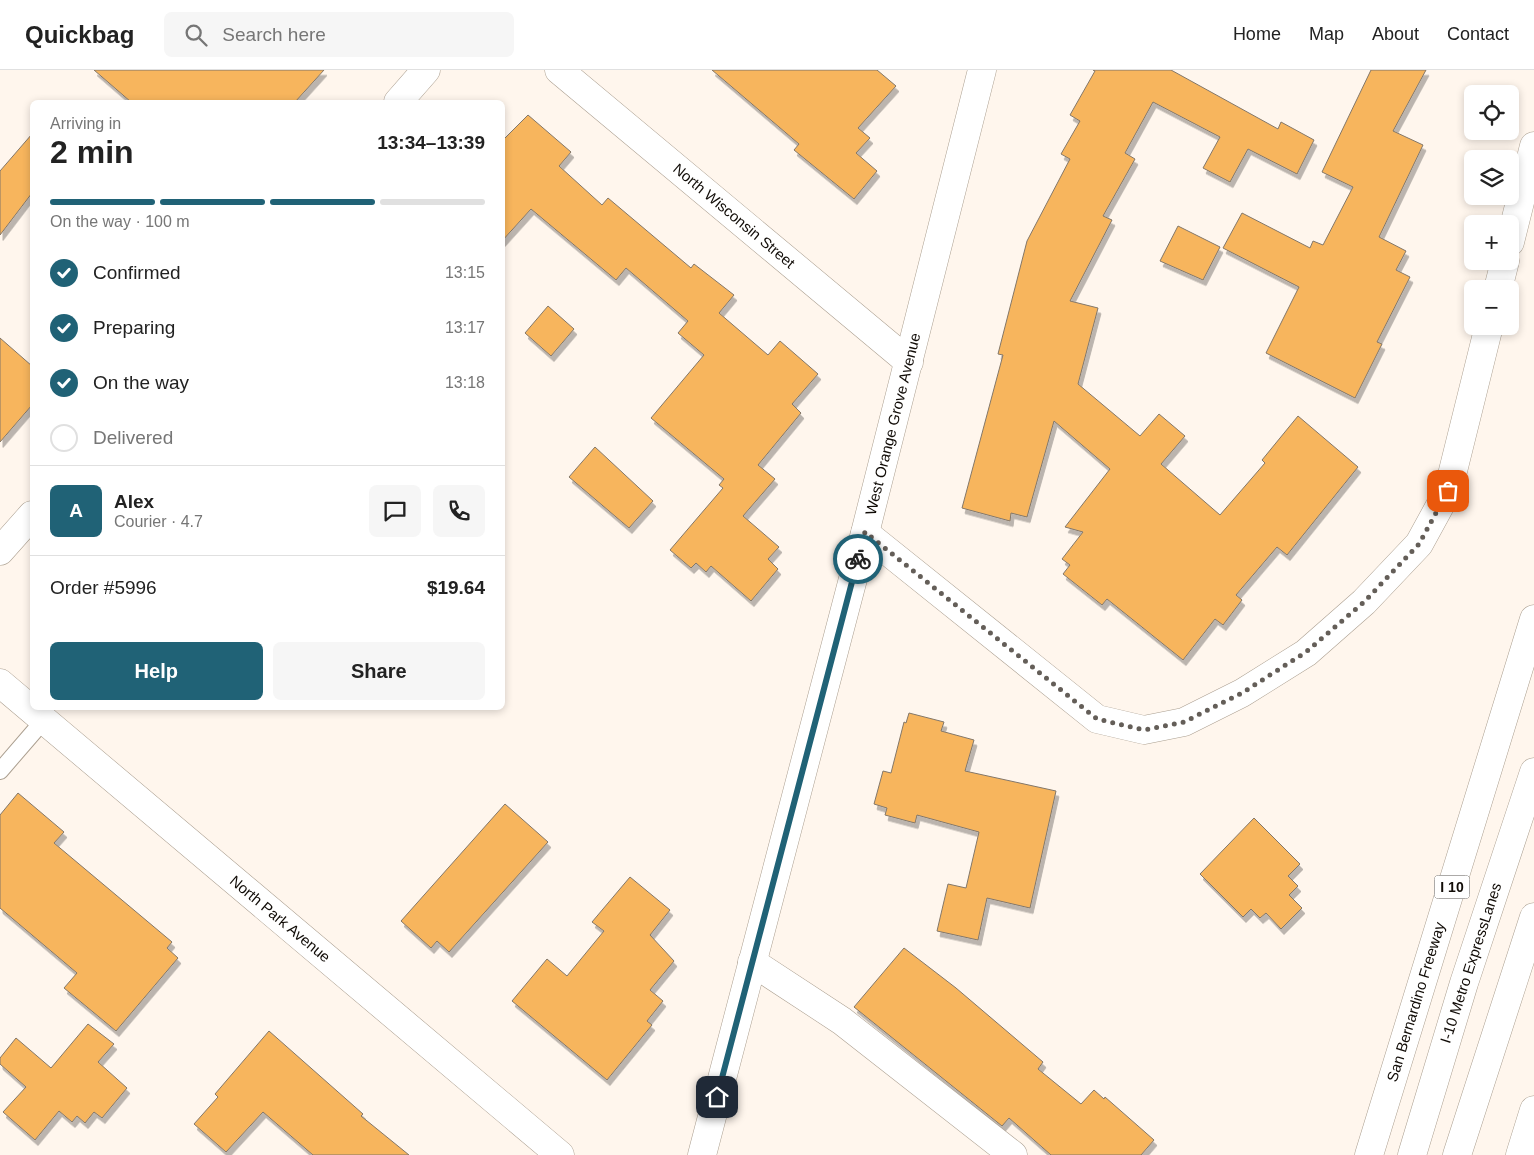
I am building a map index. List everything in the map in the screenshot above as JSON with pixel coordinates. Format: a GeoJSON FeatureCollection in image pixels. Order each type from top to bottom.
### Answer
{"type":"FeatureCollection","features":[{"type":"Feature","properties":{"kind":"main road"},"geometry":{"type":"LineString","coordinates":[[400,100],[426,70]]}},
{"type":"Feature","properties":{"kind":"main road","name":"North Wisconsin Street"},"geometry":{"type":"LineString","coordinates":[[558,70],[909,362]]}},
{"type":"Feature","properties":{"kind":"main road","name":"West Orange Grove Avenue"},"geometry":{"type":"LineString","coordinates":[[702,1155],[909,362],[982,70]]}},
{"type":"Feature","properties":{"kind":"main road"},"geometry":{"type":"LineString","coordinates":[[1517,215],[1534,146]]}},
{"type":"Feature","properties":{"kind":"main road"},"geometry":{"type":"LineString","coordinates":[[865,532],[1097,719],[1144,730],[1184,722],[1242,693],[1306,652],[1364,602],[1419,544],[1448,491],[1487,335]]}},
{"type":"Feature","properties":{"kind":"main road"},"geometry":{"type":"LineString","coordinates":[[0,551],[30,516]]}},
{"type":"Feature","properties":{"kind":"main road","name":"San Bernardino Freeway"},"geometry":{"type":"LineString","coordinates":[[1369,1155],[1534,619]]}},
{"type":"Feature","properties":{"kind":"main road","name":"North Park Avenue"},"geometry":{"type":"LineString","coordinates":[[0,683],[30,708]]}},
{"type":"Feature","properties":{"kind":"main road","name":"North Park Avenue"},"geometry":{"type":"LineString","coordinates":[[32,710],[560,1155]]}},
{"type":"Feature","properties":{"kind":"main road","name":"I-10 Metro ExpressLanes"},"geometry":{"type":"LineString","coordinates":[[1412,1155],[1464,983],[1534,772]]}},
{"type":"Feature","properties":{"kind":"main road"},"geometry":{"type":"LineString","coordinates":[[1457,1155],[1534,917]]}},
{"type":"Feature","properties":{"kind":"main road"},"geometry":{"type":"LineString","coordinates":[[752,962],[842,1021],[1013,1155]]}},
{"type":"Feature","properties":{"kind":"main road"},"geometry":{"type":"LineString","coordinates":[[1520,1155],[1534,1110]]}},
{"type":"Feature","properties":{"kind":"lane"},"geometry":{"type":"LineString","coordinates":[[0,771],[44,720]]}},
{"type":"Feature","properties":{"kind":"building"},"geometry":{"type":"Polygon","coordinates":[[[94,70],[324,70],[297,100],[129,100],[94,70]]]}},
{"type":"Feature","properties":{"kind":"building"},"geometry":{"type":"Polygon","coordinates":[[[712,70],[877,70],[896,86],[858,128],[870,138],[856,153],[877,171],[854,199],[794,150],[799,144],[712,70]]]}},
{"type":"Feature","properties":{"kind":"building"},"geometry":{"type":"Polygon","coordinates":[[[1093,70],[1171,70],[1278,129],[1281,122],[1314,140],[1297,174],[1248,149],[1230,182],[1203,168],[1220,137],[1153,102],[1125,153],[1135,159],[1103,216],[1112,220],[1070,301],[1098,308],[1078,384],[1140,436],[1159,414],[1185,436],[1161,464],[1220,515],[1265,463],[1262,460],[1298,416],[1358,467],[1287,555],[1277,547],[1236,595],[1242,600],[1223,625],[1215,619],[1183,660],[1107,599],[1102,605],[1063,574],[1070,565],[1062,559],[1083,532],[1065,527],[1110,469],[1054,421],[1027,517],[1011,513],[1010,521],[962,508],[1003,355],[998,354],[1027,241],[1070,159],[1061,154],[1080,121],[1070,115],[1095,71],[1093,70]]]}},
{"type":"Feature","properties":{"kind":"building"},"geometry":{"type":"Polygon","coordinates":[[[1371,70],[1426,70],[1393,131],[1423,145],[1379,237],[1406,251],[1396,270],[1410,277],[1377,342],[1382,344],[1355,398],[1266,353],[1299,287],[1223,248],[1242,213],[1310,248],[1313,241],[1323,245],[1353,187],[1322,172],[1371,70]]]}},
{"type":"Feature","properties":{"kind":"building"},"geometry":{"type":"Polygon","coordinates":[[[528,115],[571,152],[559,166],[602,205],[608,198],[691,268],[694,264],[734,295],[719,313],[768,355],[780,341],[818,374],[792,404],[801,413],[758,465],[775,479],[743,516],[779,547],[768,559],[778,569],[751,601],[711,566],[706,572],[696,563],[691,568],[670,550],[723,488],[719,485],[724,479],[651,418],[704,355],[678,333],[688,321],[626,268],[616,280],[531,209],[505,238],[505,138],[528,115]]]}},
{"type":"Feature","properties":{"kind":"building"},"geometry":{"type":"Polygon","coordinates":[[[30,136],[30,196],[0,235],[0,171],[30,136]]]}},
{"type":"Feature","properties":{"kind":"building"},"geometry":{"type":"Polygon","coordinates":[[[1178,226],[1220,247],[1203,280],[1160,261],[1178,226]]]}},
{"type":"Feature","properties":{"kind":"building"},"geometry":{"type":"Polygon","coordinates":[[[548,306],[574,329],[551,356],[525,333],[548,306]]]}},
{"type":"Feature","properties":{"kind":"building"},"geometry":{"type":"Polygon","coordinates":[[[0,338],[30,364],[30,407],[0,442],[0,338]]]}},
{"type":"Feature","properties":{"kind":"building"},"geometry":{"type":"Polygon","coordinates":[[[595,447],[653,501],[629,528],[569,477],[595,447]]]}},
{"type":"Feature","properties":{"kind":"building"},"geometry":{"type":"Polygon","coordinates":[[[909,713],[944,722],[941,731],[974,740],[965,771],[1056,791],[1030,908],[987,898],[978,940],[937,931],[948,884],[966,888],[979,832],[917,815],[915,823],[885,815],[887,808],[874,804],[883,771],[891,773],[904,722],[906,723],[909,713]]]}},
{"type":"Feature","properties":{"kind":"building"},"geometry":{"type":"Polygon","coordinates":[[[18,793],[64,832],[54,843],[172,942],[167,948],[178,958],[116,1031],[64,988],[77,973],[0,908],[0,815],[18,793]]]}},
{"type":"Feature","properties":{"kind":"building"},"geometry":{"type":"Polygon","coordinates":[[[505,804],[548,842],[449,952],[437,941],[431,948],[401,921],[505,804]]]}},
{"type":"Feature","properties":{"kind":"building"},"geometry":{"type":"Polygon","coordinates":[[[1254,818],[1300,864],[1288,876],[1298,886],[1289,895],[1302,908],[1281,929],[1266,913],[1260,918],[1251,909],[1243,917],[1200,874],[1254,818]]]}},
{"type":"Feature","properties":{"kind":"building"},"geometry":{"type":"Polygon","coordinates":[[[630,877],[670,910],[650,935],[674,961],[650,990],[663,1001],[647,1021],[652,1025],[607,1080],[512,1001],[547,959],[567,976],[604,931],[592,922],[630,877]]]}},
{"type":"Feature","properties":{"kind":"building"},"geometry":{"type":"Polygon","coordinates":[[[904,948],[956,988],[1043,1062],[1038,1069],[1081,1104],[1094,1090],[1104,1099],[1105,1097],[1154,1140],[1141,1155],[1051,1155],[1009,1118],[1002,1126],[854,1007],[904,948]]]}},
{"type":"Feature","properties":{"kind":"building"},"geometry":{"type":"Polygon","coordinates":[[[88,1024],[114,1044],[98,1062],[127,1088],[102,1118],[94,1112],[85,1123],[77,1116],[72,1122],[59,1111],[35,1140],[3,1112],[26,1087],[0,1064],[0,1058],[16,1038],[51,1068],[88,1024]]]}},
{"type":"Feature","properties":{"kind":"building"},"geometry":{"type":"Polygon","coordinates":[[[269,1031],[363,1114],[361,1116],[409,1155],[313,1155],[263,1112],[226,1152],[194,1124],[218,1097],[215,1094],[269,1031]]]}},
{"type":"Feature","properties":{"kind":"way so far"},"geometry":{"type":"LineString","coordinates":[[858,559],[865,532],[1097,719],[1144,730],[1184,722],[1242,693],[1306,652],[1364,602],[1419,544],[1448,491]]}},
{"type":"Feature","properties":{"kind":"route"},"geometry":{"type":"LineString","coordinates":[[717,1097],[858,559]]}}]}
